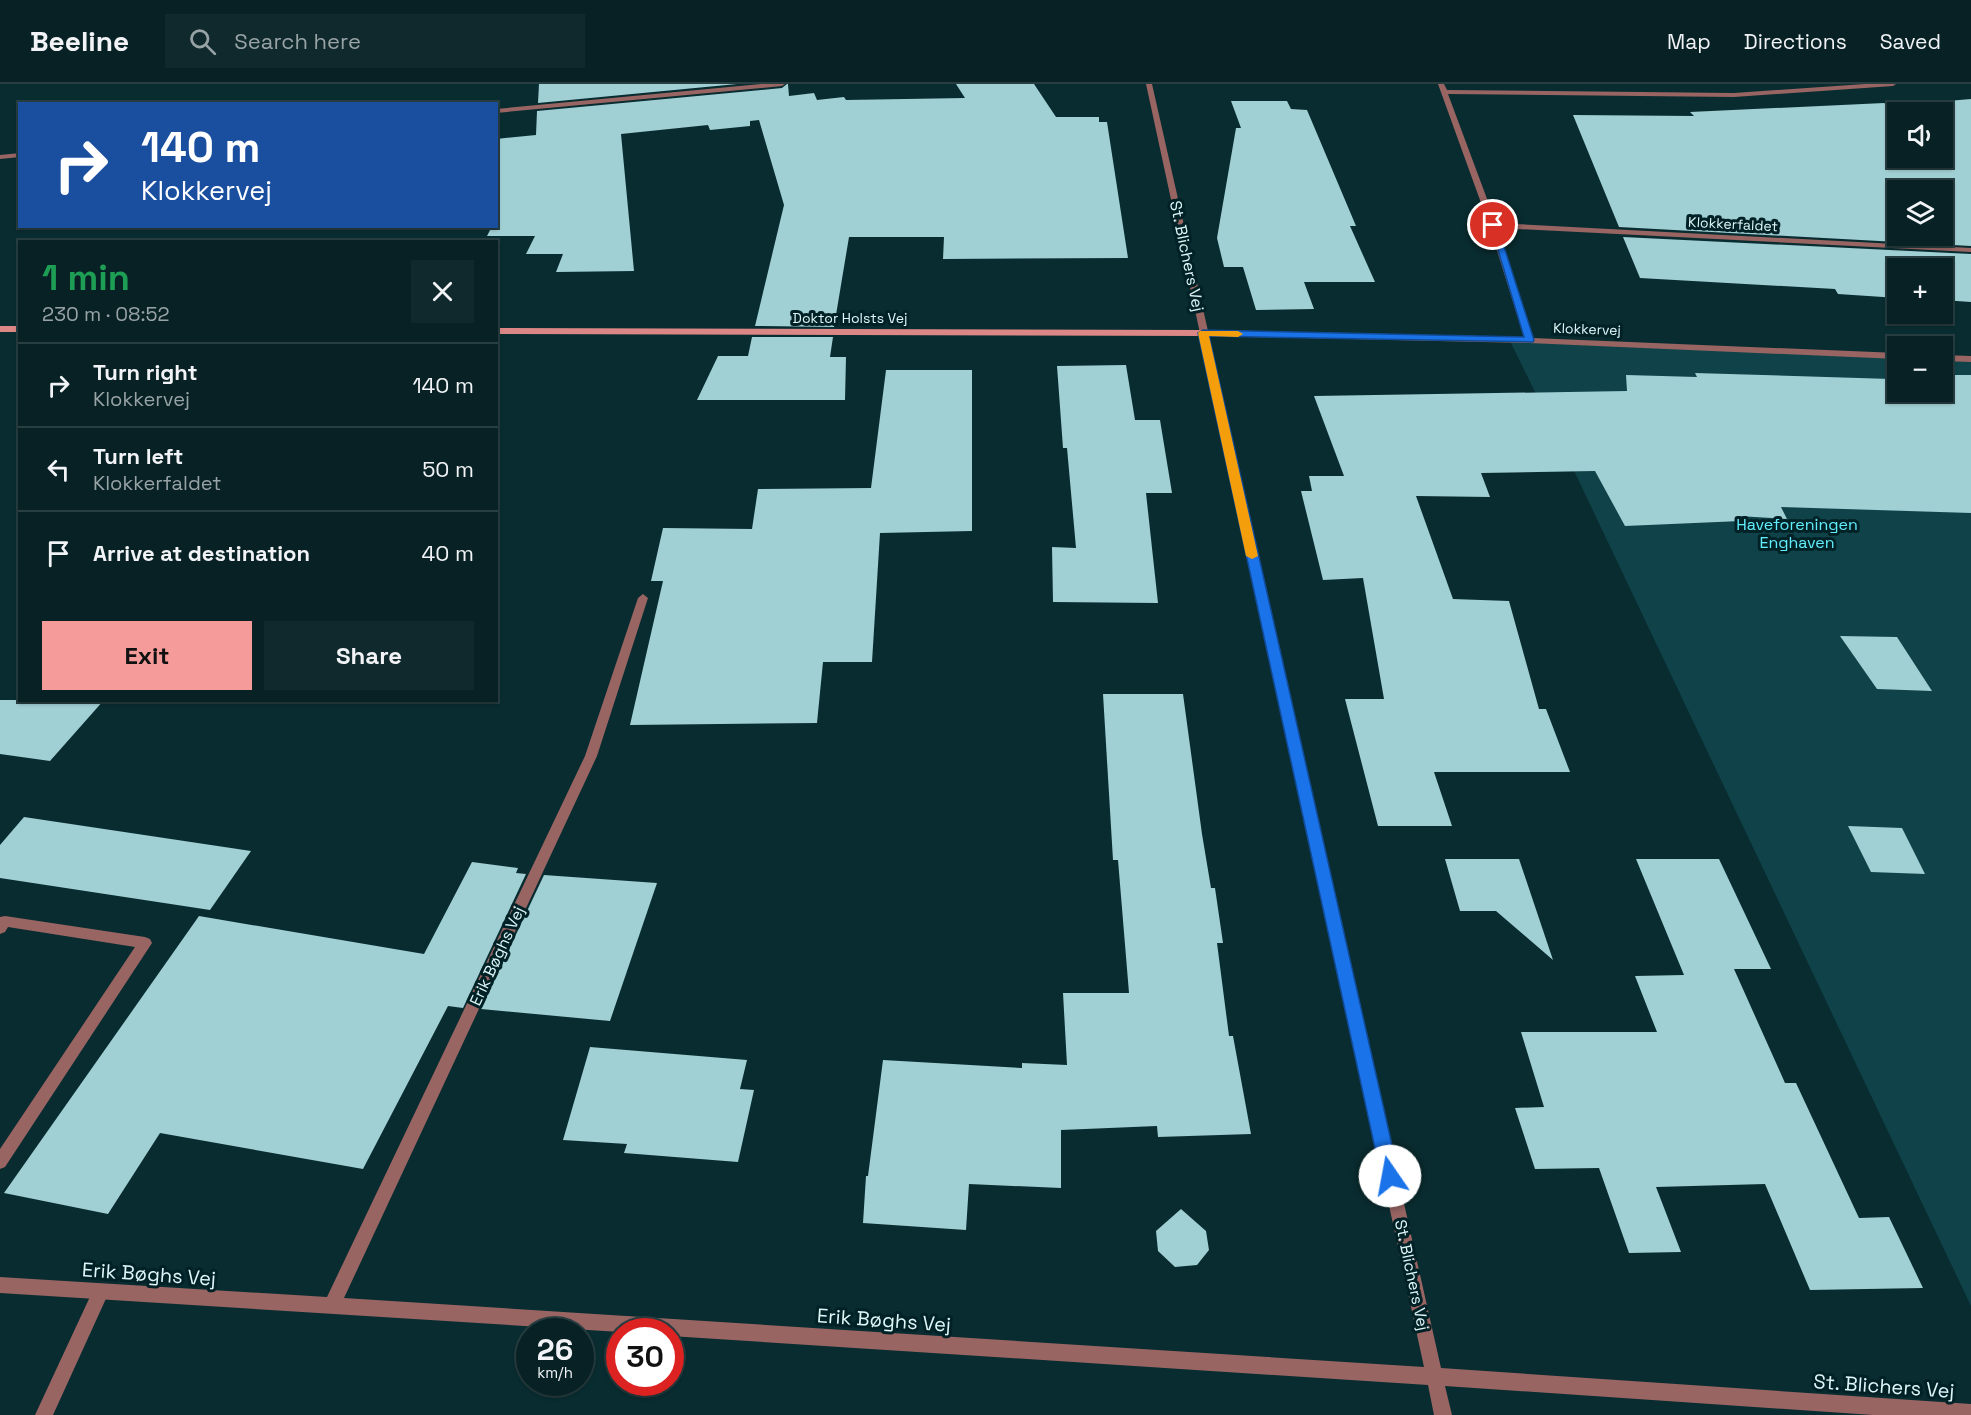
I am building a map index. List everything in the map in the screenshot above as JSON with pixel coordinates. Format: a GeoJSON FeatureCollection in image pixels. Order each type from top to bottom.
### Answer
{"type":"FeatureCollection","features":[{"type":"Feature","properties":{"kind":"street"},"geometry":{"type":"LineString","coordinates":[[498,111],[782,84]]}},
{"type":"Feature","properties":{"kind":"street","name":"St. Blichers Vej"},"geometry":{"type":"LineString","coordinates":[[1149,84],[1443,1415]]}},
{"type":"Feature","properties":{"kind":"street"},"geometry":{"type":"LineString","coordinates":[[1441,84],[1493,225],[1529,340]]}},
{"type":"Feature","properties":{"kind":"street"},"geometry":{"type":"LineString","coordinates":[[1445,92],[1734,95],[1893,84]]}},
{"type":"Feature","properties":{"kind":"street"},"geometry":{"type":"LineString","coordinates":[[0,157],[18,155]]}},
{"type":"Feature","properties":{"kind":"street","name":"Klokkerfaldet"},"geometry":{"type":"LineString","coordinates":[[1493,225],[1971,250]]}},
{"type":"Feature","properties":{"kind":"street"},"geometry":{"type":"LineString","coordinates":[[0,329],[18,329]]}},
{"type":"Feature","properties":{"kind":"street","name":"Doktor Holsts Vej"},"geometry":{"type":"LineString","coordinates":[[498,331],[1203,333]]}},
{"type":"Feature","properties":{"kind":"street","name":"Klokkervej"},"geometry":{"type":"LineString","coordinates":[[1203,333],[1529,340],[1887,356]]}},
{"type":"Feature","properties":{"kind":"street"},"geometry":{"type":"LineString","coordinates":[[1953,358],[1971,359]]}},
{"type":"Feature","properties":{"kind":"street","name":"Erik Bøghs Vej"},"geometry":{"type":"LineString","coordinates":[[332,1306],[591,756],[643,597]]}},
{"type":"Feature","properties":{"kind":"street"},"geometry":{"type":"LineString","coordinates":[[0,1162],[145,943],[2,922]]}},
{"type":"Feature","properties":{"kind":"street","name":"Erik Bøghs Vej"},"geometry":{"type":"LineString","coordinates":[[0,1285],[1434,1377]]}},
{"type":"Feature","properties":{"kind":"street"},"geometry":{"type":"LineString","coordinates":[[44,1415],[102,1292]]}},
{"type":"Feature","properties":{"kind":"street","name":"St. Blichers Vej"},"geometry":{"type":"LineString","coordinates":[[1434,1377],[1971,1413]]}},
{"type":"Feature","properties":{"kind":"green space","name":"Haveforeningen Enghaven"},"geometry":{"type":"Polygon","coordinates":[[[1510,341],[1887,357],[1887,402],[1953,402],[1953,358],[1971,359],[1971,1306],[1577,477],[1510,341]]]}},
{"type":"Feature","properties":{"kind":"building"},"geometry":{"type":"Polygon","coordinates":[[[539,84],[737,84],[538,103],[539,84]]]}},
{"type":"Feature","properties":{"kind":"building"},"geometry":{"type":"Polygon","coordinates":[[[788,84],[789,96],[814,93],[817,100],[844,97],[846,100],[965,98],[956,84],[1034,84],[1056,117],[1099,117],[1099,122],[1107,122],[1128,258],[943,259],[944,237],[849,237],[834,327],[755,326],[784,205],[759,120],[750,121],[750,126],[710,130],[708,125],[621,134],[634,271],[556,272],[563,254],[526,254],[535,236],[487,236],[491,228],[498,228],[498,139],[536,135],[537,111],[782,88],[788,84]]]}},
{"type":"Feature","properties":{"kind":"building"},"geometry":{"type":"Polygon","coordinates":[[[1971,99],[1971,246],[1953,245],[1953,180],[1887,180],[1887,241],[1619,227],[1573,115],[1694,116],[1690,112],[1884,103],[1887,105],[1887,168],[1953,168],[1953,102],[1936,102],[1971,99]]]}},
{"type":"Feature","properties":{"kind":"building"},"geometry":{"type":"Polygon","coordinates":[[[1231,101],[1287,101],[1291,109],[1307,110],[1356,226],[1350,226],[1375,282],[1304,282],[1314,309],[1256,310],[1243,267],[1224,267],[1217,238],[1236,128],[1241,128],[1231,101]]]}},
{"type":"Feature","properties":{"kind":"building"},"geometry":{"type":"Polygon","coordinates":[[[1623,237],[1971,254],[1971,302],[1953,301],[1953,258],[1887,258],[1887,297],[1838,294],[1835,289],[1640,278],[1623,237]]]}},
{"type":"Feature","properties":{"kind":"building"},"geometry":{"type":"Polygon","coordinates":[[[752,337],[833,337],[830,357],[846,357],[845,400],[697,400],[718,356],[748,356],[752,337]]]}},
{"type":"Feature","properties":{"kind":"building"},"geometry":{"type":"Polygon","coordinates":[[[1126,365],[1135,420],[1160,420],[1172,493],[1146,493],[1158,603],[1053,602],[1052,547],[1076,548],[1067,448],[1063,448],[1057,366],[1126,365]]]}},
{"type":"Feature","properties":{"kind":"building"},"geometry":{"type":"Polygon","coordinates":[[[886,370],[972,370],[972,531],[880,533],[872,662],[823,662],[817,723],[630,725],[663,581],[651,581],[663,528],[752,529],[758,489],[871,488],[886,370]]]}},
{"type":"Feature","properties":{"kind":"building"},"geometry":{"type":"Polygon","coordinates":[[[1695,373],[1887,379],[1887,402],[1953,402],[1953,375],[1971,375],[1971,513],[1781,507],[1787,519],[1738,516],[1741,521],[1625,526],[1595,471],[1481,473],[1490,497],[1416,496],[1453,599],[1509,601],[1539,709],[1546,709],[1570,772],[1434,772],[1452,826],[1378,826],[1345,699],[1384,699],[1363,578],[1323,580],[1301,491],[1312,491],[1309,476],[1344,476],[1314,396],[1627,391],[1626,375],[1697,377],[1695,373]]]}},
{"type":"Feature","properties":{"kind":"building"},"geometry":{"type":"Polygon","coordinates":[[[1840,636],[1897,637],[1932,691],[1877,689],[1840,636]]]}},
{"type":"Feature","properties":{"kind":"building"},"geometry":{"type":"Polygon","coordinates":[[[1103,694],[1183,694],[1202,834],[1211,888],[1215,888],[1223,943],[1217,943],[1229,1036],[1233,1036],[1251,1134],[1158,1137],[1157,1126],[1061,1130],[1061,1188],[969,1184],[966,1230],[863,1223],[866,1176],[868,1176],[883,1060],[1022,1068],[1022,1063],[1067,1065],[1063,993],[1129,993],[1118,860],[1113,860],[1103,694]]]}},
{"type":"Feature","properties":{"kind":"building"},"geometry":{"type":"Polygon","coordinates":[[[0,700],[102,702],[50,761],[0,754],[0,700]]]}},
{"type":"Feature","properties":{"kind":"building"},"geometry":{"type":"Polygon","coordinates":[[[24,817],[251,851],[210,910],[0,878],[0,845],[24,817]]]}},
{"type":"Feature","properties":{"kind":"building"},"geometry":{"type":"Polygon","coordinates":[[[1848,826],[1902,828],[1925,874],[1871,872],[1848,826]]]}},
{"type":"Feature","properties":{"kind":"building"},"geometry":{"type":"Polygon","coordinates":[[[1445,859],[1519,859],[1553,960],[1496,911],[1460,911],[1445,859]]]}},
{"type":"Feature","properties":{"kind":"building"},"geometry":{"type":"Polygon","coordinates":[[[1636,859],[1719,859],[1771,969],[1734,969],[1785,1083],[1796,1083],[1859,1218],[1889,1217],[1923,1288],[1810,1290],[1765,1184],[1656,1187],[1681,1252],[1629,1253],[1599,1168],[1535,1169],[1515,1108],[1544,1107],[1521,1032],[1657,1032],[1635,976],[1684,975],[1636,859]]]}},
{"type":"Feature","properties":{"kind":"building"},"geometry":{"type":"Polygon","coordinates":[[[472,862],[518,868],[516,873],[526,874],[463,1008],[448,1006],[363,1169],[160,1133],[108,1214],[4,1193],[199,916],[424,954],[472,862]]]}},
{"type":"Feature","properties":{"kind":"building"},"geometry":{"type":"Polygon","coordinates":[[[544,875],[657,883],[610,1021],[481,1009],[544,875]]]}},
{"type":"Feature","properties":{"kind":"building"},"geometry":{"type":"Polygon","coordinates":[[[590,1047],[747,1060],[740,1089],[754,1090],[738,1162],[624,1153],[627,1144],[563,1140],[590,1047]]]}},
{"type":"Feature","properties":{"kind":"building"},"geometry":{"type":"Polygon","coordinates":[[[1181,1209],[1206,1231],[1209,1250],[1197,1265],[1175,1267],[1158,1251],[1156,1231],[1181,1209]]]}},
{"type":"Feature","properties":{"kind":"slow traffic"},"geometry":{"type":"LineString","coordinates":[[1238,334],[1203,333],[1252,556]]}},
{"type":"Feature","properties":{"kind":"route"},"geometry":{"type":"LineString","coordinates":[[1390,1176],[1203,333],[1529,340],[1493,225]]}}]}
